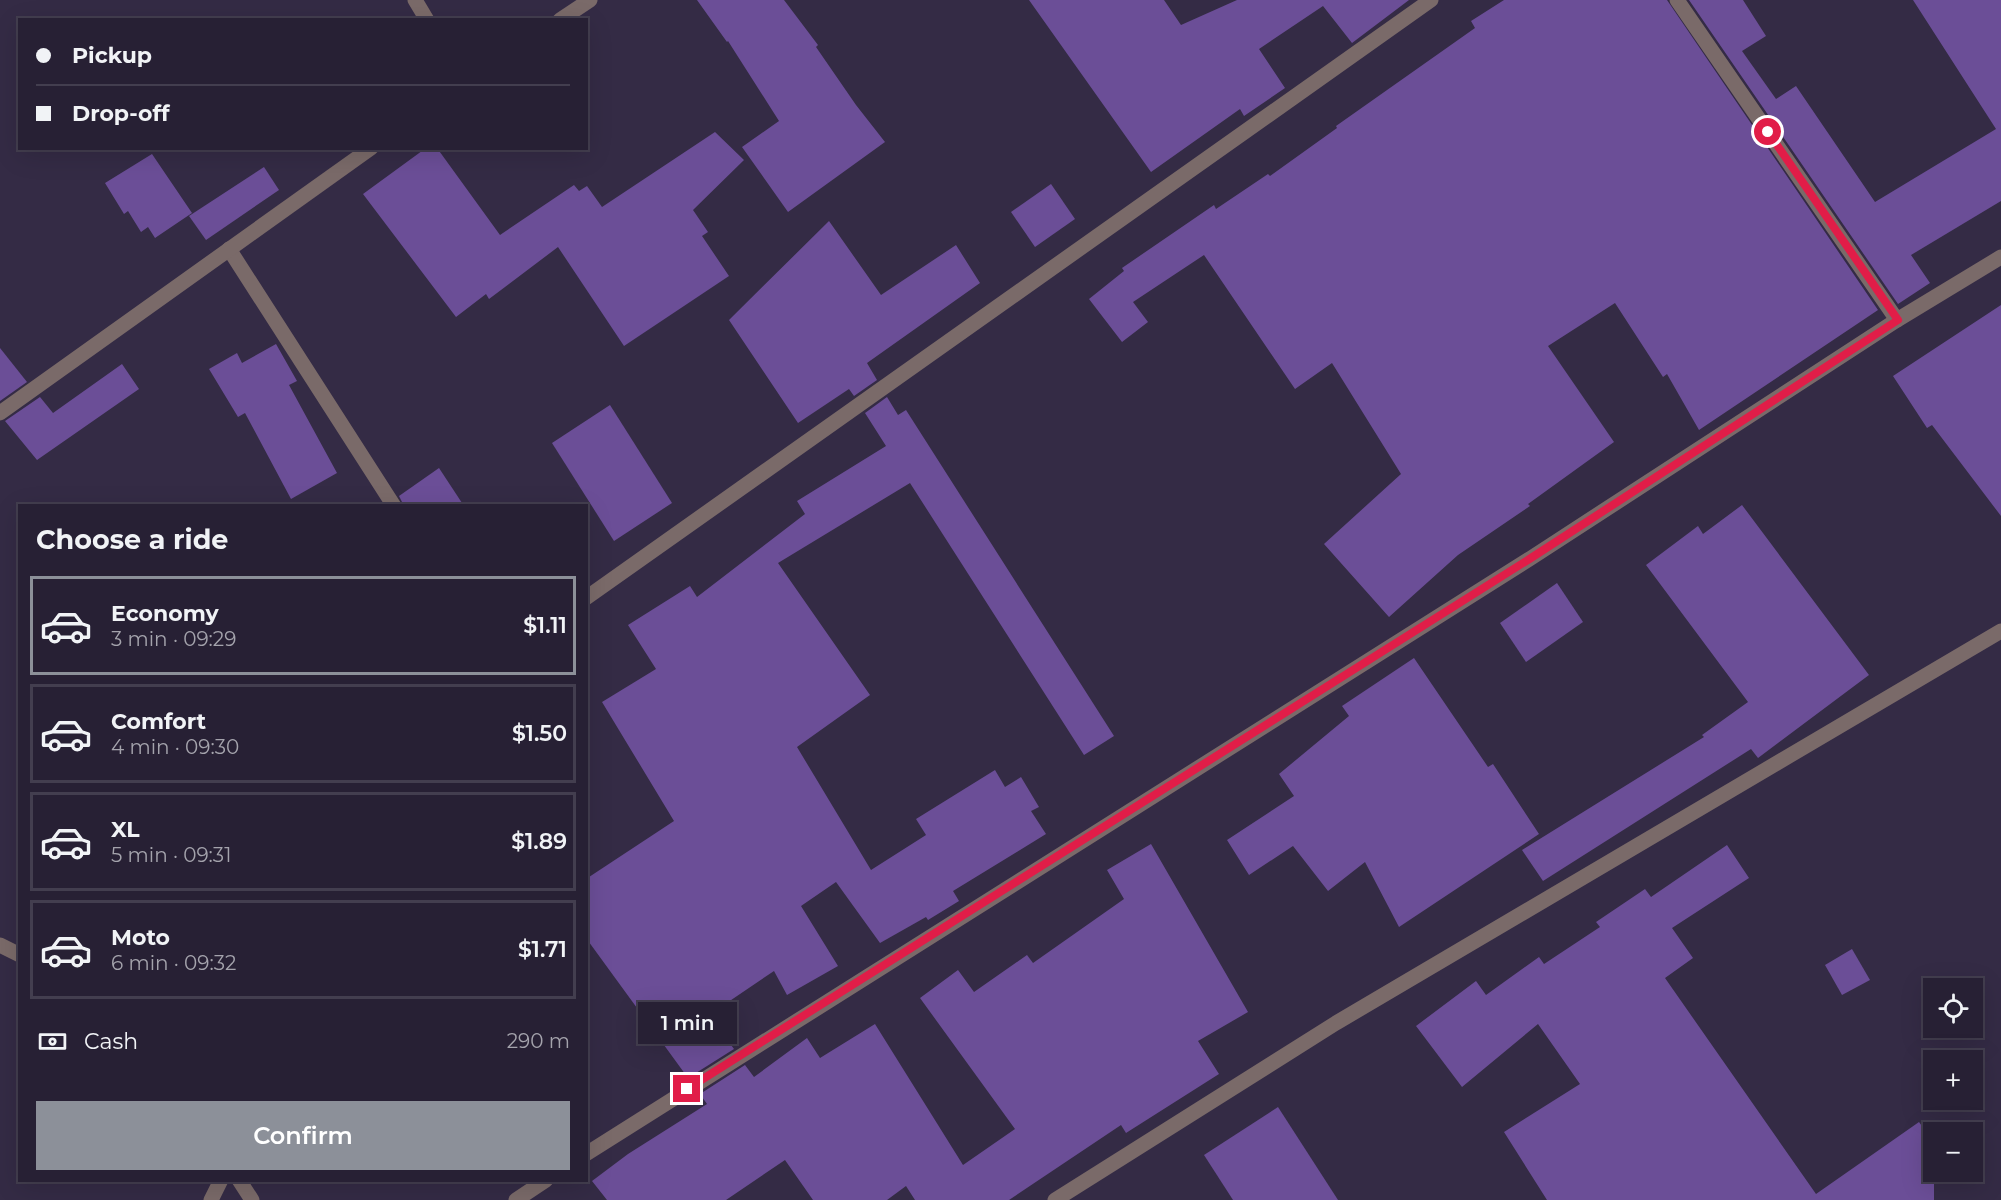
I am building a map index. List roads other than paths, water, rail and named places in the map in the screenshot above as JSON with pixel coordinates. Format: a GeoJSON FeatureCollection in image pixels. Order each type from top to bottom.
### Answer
{"type":"FeatureCollection","features":[{"type":"Feature","properties":{"kind":"street"},"geometry":{"type":"LineString","coordinates":[[415,0],[427,18]]}},
{"type":"Feature","properties":{"kind":"street"},"geometry":{"type":"LineString","coordinates":[[563,18],[590,0]]}},
{"type":"Feature","properties":{"kind":"street"},"geometry":{"type":"LineString","coordinates":[[588,597],[1431,0]]}},
{"type":"Feature","properties":{"kind":"street"},"geometry":{"type":"LineString","coordinates":[[1677,0],[1898,320]]}},
{"type":"Feature","properties":{"kind":"street"},"geometry":{"type":"LineString","coordinates":[[0,413],[368,150]]}},
{"type":"Feature","properties":{"kind":"street"},"geometry":{"type":"LineString","coordinates":[[229,249],[393,504]]}},
{"type":"Feature","properties":{"kind":"street"},"geometry":{"type":"LineString","coordinates":[[588,1153],[1531,558],[1898,320],[2001,257]]}},
{"type":"Feature","properties":{"kind":"street"},"geometry":{"type":"LineString","coordinates":[[1055,1200],[1336,1023],[2001,631]]}},
{"type":"Feature","properties":{"kind":"street"},"geometry":{"type":"LineString","coordinates":[[0,945],[18,954]]}},
{"type":"Feature","properties":{"kind":"street"},"geometry":{"type":"LineString","coordinates":[[211,1200],[220,1182]]}},
{"type":"Feature","properties":{"kind":"street"},"geometry":{"type":"LineString","coordinates":[[240,1182],[252,1200]]}},
{"type":"Feature","properties":{"kind":"street"},"geometry":{"type":"LineString","coordinates":[[516,1200],[543,1182]]}}]}
